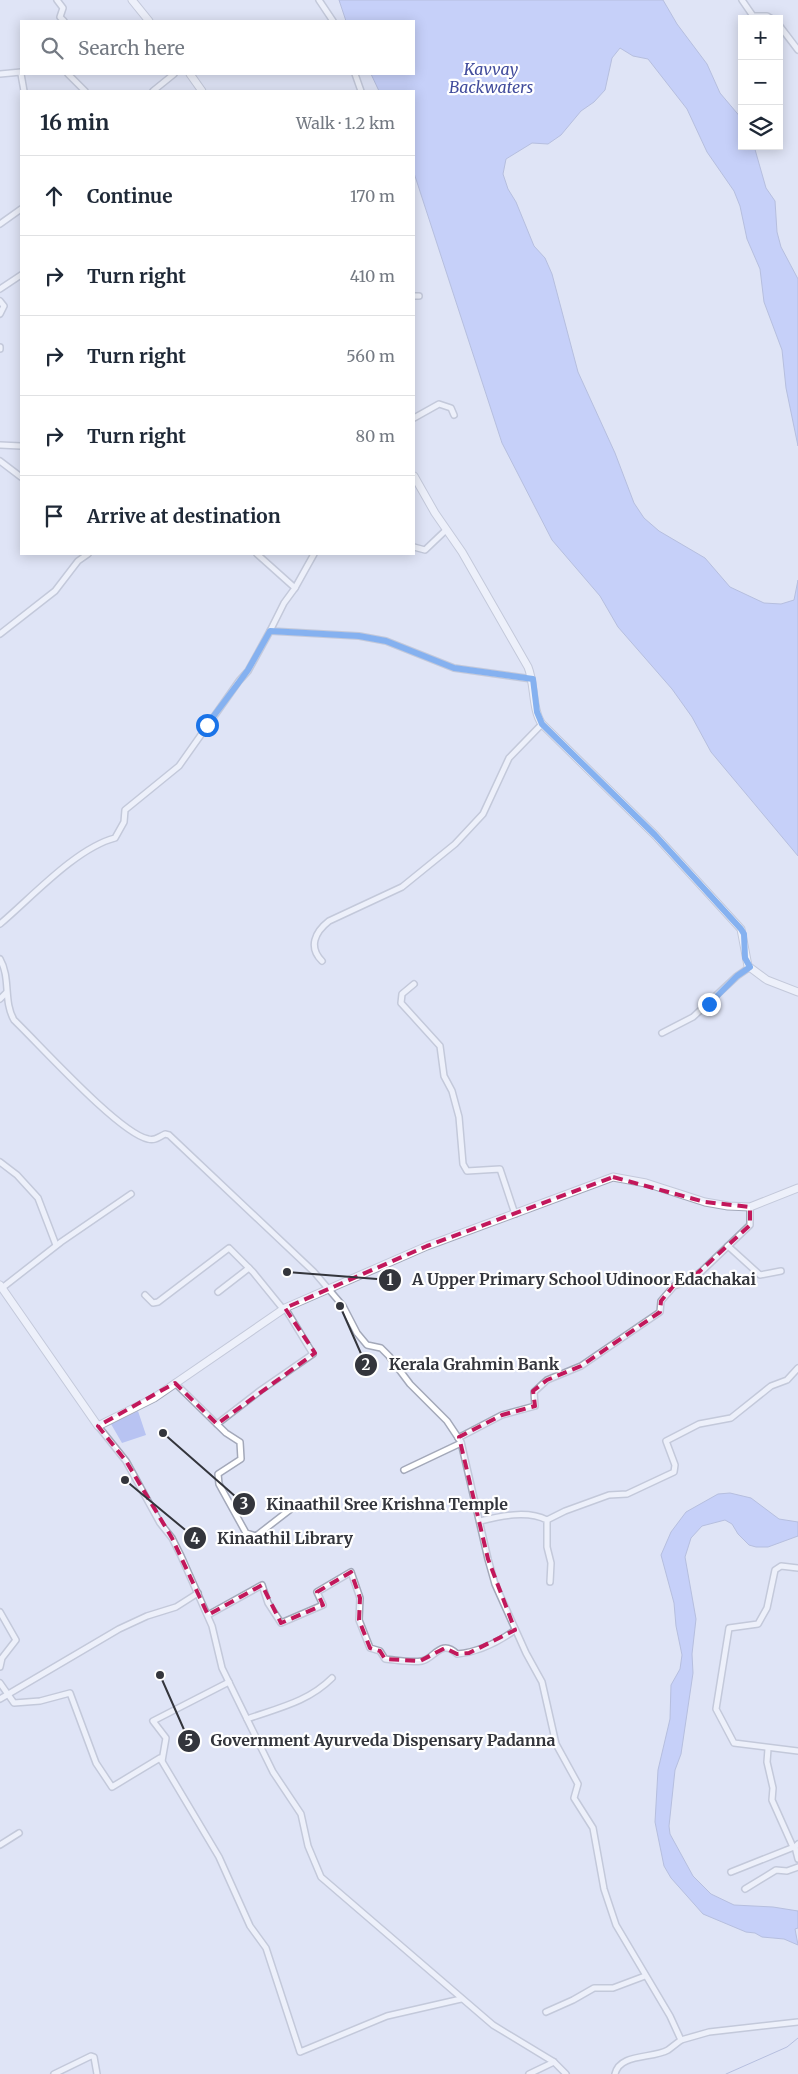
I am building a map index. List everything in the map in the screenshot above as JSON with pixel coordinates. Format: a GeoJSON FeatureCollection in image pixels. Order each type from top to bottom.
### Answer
{"type":"FeatureCollection","features":[{"type":"Feature","properties":{"kind":"main road"},"geometry":{"type":"LineString","coordinates":[[132,0],[147,20]]}},
{"type":"Feature","properties":{"kind":"main road"},"geometry":{"type":"LineString","coordinates":[[191,75],[201,90]]}},
{"type":"Feature","properties":{"kind":"main road"},"geometry":{"type":"LineString","coordinates":[[415,478],[483,587],[533,679],[537,712],[542,724],[655,835],[741,929],[744,934],[745,958],[750,967],[766,980],[798,992]]}},
{"type":"Feature","properties":{"kind":"main road"},"geometry":{"type":"LineString","coordinates":[[1,1286],[98,1426],[154,1398],[284,1308],[427,1246],[613,1177],[646,1183],[705,1202],[750,1208],[798,1188]]}},
{"type":"Feature","properties":{"kind":"street"},"geometry":{"type":"LineString","coordinates":[[58,0],[63,8],[60,17],[63,20]]}},
{"type":"Feature","properties":{"kind":"street"},"geometry":{"type":"LineString","coordinates":[[319,0],[332,20]]}},
{"type":"Feature","properties":{"kind":"street"},"geometry":{"type":"LineString","coordinates":[[742,0],[754,15]]}},
{"type":"Feature","properties":{"kind":"street"},"geometry":{"type":"LineString","coordinates":[[783,30],[798,50]]}},
{"type":"Feature","properties":{"kind":"street"},"geometry":{"type":"LineString","coordinates":[[0,74],[20,73]]}},
{"type":"Feature","properties":{"kind":"street"},"geometry":{"type":"LineString","coordinates":[[21,75],[24,90]]}},
{"type":"Feature","properties":{"kind":"street"},"geometry":{"type":"LineString","coordinates":[[69,75],[84,90]]}},
{"type":"Feature","properties":{"kind":"street"},"geometry":{"type":"LineString","coordinates":[[155,90],[173,75]]}},
{"type":"Feature","properties":{"kind":"street"},"geometry":{"type":"LineString","coordinates":[[355,75],[361,90]]}},
{"type":"Feature","properties":{"kind":"street"},"geometry":{"type":"LineString","coordinates":[[0,224],[20,210]]}},
{"type":"Feature","properties":{"kind":"street"},"geometry":{"type":"LineString","coordinates":[[0,289],[20,276]]}},
{"type":"Feature","properties":{"kind":"street"},"geometry":{"type":"LineString","coordinates":[[0,300],[4,306],[0,314]]}},
{"type":"Feature","properties":{"kind":"street"},"geometry":{"type":"LineString","coordinates":[[415,417],[439,404],[451,408],[454,415]]}},
{"type":"Feature","properties":{"kind":"street"},"geometry":{"type":"LineString","coordinates":[[0,445],[20,446]]}},
{"type":"Feature","properties":{"kind":"street"},"geometry":{"type":"LineString","coordinates":[[0,460],[20,475]]}},
{"type":"Feature","properties":{"kind":"street"},"geometry":{"type":"LineString","coordinates":[[415,547],[425,550],[446,530]]}},
{"type":"Feature","properties":{"kind":"street"},"geometry":{"type":"LineString","coordinates":[[0,634],[54,591],[85,555]]}},
{"type":"Feature","properties":{"kind":"street"},"geometry":{"type":"LineString","coordinates":[[258,555],[295,588]]}},
{"type":"Feature","properties":{"kind":"street"},"geometry":{"type":"LineString","coordinates":[[0,924],[65,867],[100,843],[115,838],[124,822],[125,810],[179,766],[248,670],[284,603],[295,588],[313,555]]}},
{"type":"Feature","properties":{"kind":"street"},"geometry":{"type":"LineString","coordinates":[[270,631],[350,636],[386,641],[454,668],[533,679]]}},
{"type":"Feature","properties":{"kind":"street"},"geometry":{"type":"LineString","coordinates":[[322,961],[315,954],[314,943],[320,928],[329,921],[402,888],[455,844],[483,814],[509,758],[542,724]]}},
{"type":"Feature","properties":{"kind":"street"},"geometry":{"type":"LineString","coordinates":[[0,959],[5,975],[9,1010],[14,1020],[104,1109],[141,1137],[155,1140],[165,1134],[169,1136],[283,1241],[330,1289],[367,1345],[381,1348],[390,1356],[400,1372],[434,1406],[460,1441],[496,1584],[515,1630],[542,1682],[556,1744],[578,1784],[575,1793],[576,1804],[593,1828],[604,1889],[616,1925],[670,2016],[681,2040]]}},
{"type":"Feature","properties":{"kind":"street"},"geometry":{"type":"LineString","coordinates":[[662,1033],[702,1010],[737,976],[750,967]]}},
{"type":"Feature","properties":{"kind":"street"},"geometry":{"type":"LineString","coordinates":[[414,984],[402,994],[401,1003],[440,1046],[444,1076],[452,1090],[459,1117],[464,1168],[467,1171],[500,1169],[515,1214]]}},
{"type":"Feature","properties":{"kind":"street"},"geometry":{"type":"LineString","coordinates":[[0,999],[6,993]]}},
{"type":"Feature","properties":{"kind":"street"},"geometry":{"type":"LineString","coordinates":[[0,1162],[16,1175],[38,1198],[56,1245]]}},
{"type":"Feature","properties":{"kind":"street"},"geometry":{"type":"LineString","coordinates":[[1,1286],[56,1245],[131,1194]]}},
{"type":"Feature","properties":{"kind":"street"},"geometry":{"type":"LineString","coordinates":[[404,1470],[460,1441],[506,1413],[535,1406],[534,1392],[547,1380],[581,1366],[660,1312],[661,1301],[674,1286],[689,1281],[750,1225],[750,1208]]}},
{"type":"Feature","properties":{"kind":"street"},"geometry":{"type":"LineString","coordinates":[[728,1246],[760,1275],[781,1271]]}},
{"type":"Feature","properties":{"kind":"street"},"geometry":{"type":"LineString","coordinates":[[145,1295],[153,1303],[158,1302],[229,1248],[284,1308],[313,1354],[261,1390],[217,1424]]}},
{"type":"Feature","properties":{"kind":"street"},"geometry":{"type":"LineString","coordinates":[[218,1292],[249,1268]]}},
{"type":"Feature","properties":{"kind":"street"},"geometry":{"type":"LineString","coordinates":[[480,1521],[511,1515],[527,1515],[547,1520],[565,1511],[609,1495],[627,1494],[674,1472],[676,1468],[666,1441],[698,1424],[731,1418],[771,1386],[787,1380],[798,1368]]}},
{"type":"Feature","properties":{"kind":"street"},"geometry":{"type":"LineString","coordinates":[[175,1383],[217,1424],[240,1442],[241,1459],[218,1474],[219,1484],[246,1533],[256,1536],[296,1505]]}},
{"type":"Feature","properties":{"kind":"street"},"geometry":{"type":"LineString","coordinates":[[98,1426],[126,1461],[160,1523],[172,1538],[208,1615],[219,1659],[229,1682],[273,1772],[301,1814],[308,1846],[321,1877],[492,2025],[554,2062],[566,2074]]}},
{"type":"Feature","properties":{"kind":"street"},"geometry":{"type":"LineString","coordinates":[[547,1520],[547,1547],[551,1563],[550,1582]]}},
{"type":"Feature","properties":{"kind":"street"},"geometry":{"type":"LineString","coordinates":[[798,1568],[781,1566],[775,1570],[767,1608],[758,1624],[749,1627],[729,1628],[716,1709],[734,1743],[768,1749],[798,1751]]}},
{"type":"Feature","properties":{"kind":"street"},"geometry":{"type":"LineString","coordinates":[[208,1615],[262,1585],[268,1603],[281,1623],[322,1605],[317,1592],[351,1572],[360,1598],[359,1620],[370,1648],[380,1652],[385,1659],[426,1660],[436,1651],[445,1648],[450,1648],[457,1654],[469,1653],[490,1646],[515,1630]]}},
{"type":"Feature","properties":{"kind":"street"},"geometry":{"type":"LineString","coordinates":[[0,1700],[75,1653],[147,1616],[176,1607],[198,1593]]}},
{"type":"Feature","properties":{"kind":"street"},"geometry":{"type":"LineString","coordinates":[[0,1612],[16,1640],[2,1658],[0,1667]]}},
{"type":"Feature","properties":{"kind":"street"},"geometry":{"type":"LineString","coordinates":[[247,1719],[293,1704],[318,1691],[332,1678]]}},
{"type":"Feature","properties":{"kind":"street"},"geometry":{"type":"LineString","coordinates":[[162,1761],[166,1738],[153,1721],[229,1682]]}},
{"type":"Feature","properties":{"kind":"street"},"geometry":{"type":"LineString","coordinates":[[0,1683],[14,1703],[40,1701],[70,1693],[96,1763],[112,1788],[160,1758],[219,1857],[250,1926],[266,1948],[300,2052],[387,2016],[461,1999]]}},
{"type":"Feature","properties":{"kind":"street"},"geometry":{"type":"LineString","coordinates":[[768,1749],[767,1762],[773,1788],[772,1800],[795,1846],[798,1859]]}},
{"type":"Feature","properties":{"kind":"street"},"geometry":{"type":"LineString","coordinates":[[0,1845],[20,1833]]}},
{"type":"Feature","properties":{"kind":"street"},"geometry":{"type":"LineString","coordinates":[[731,1872],[795,1846]]}},
{"type":"Feature","properties":{"kind":"street"},"geometry":{"type":"LineString","coordinates":[[745,1889],[776,1870],[787,1871],[798,1867]]}},
{"type":"Feature","properties":{"kind":"street"},"geometry":{"type":"LineString","coordinates":[[546,2012],[594,1988],[613,1988],[645,1976]]}},
{"type":"Feature","properties":{"kind":"street"},"geometry":{"type":"LineString","coordinates":[[615,2074],[617,2067],[624,2062],[668,2050],[681,2040],[709,2032],[798,2022]]}},
{"type":"Feature","properties":{"kind":"street"},"geometry":{"type":"LineString","coordinates":[[54,2074],[91,2056],[94,2057],[97,2074]]}},
{"type":"Feature","properties":{"kind":"street"},"geometry":{"type":"LineString","coordinates":[[529,2074],[554,2062]]}},
{"type":"Feature","properties":{"kind":"highlighted area"},"geometry":{"type":"Polygon","coordinates":[[[613,1177],[705,1202],[750,1207],[750,1225],[689,1281],[675,1284],[661,1301],[660,1312],[581,1366],[547,1380],[533,1391],[535,1406],[502,1415],[459,1437],[488,1559],[515,1630],[469,1653],[457,1654],[445,1648],[420,1661],[385,1659],[380,1651],[370,1648],[359,1620],[360,1598],[351,1572],[317,1592],[323,1605],[281,1623],[262,1585],[208,1615],[172,1538],[126,1461],[98,1426],[175,1383],[217,1424],[315,1353],[285,1308],[427,1246],[613,1177]]]}},
{"type":"Feature","properties":{"kind":"shaded area"},"geometry":{"type":"Polygon","coordinates":[[[138,1411],[146,1435],[122,1443],[111,1424],[138,1411]]]}},
{"type":"Feature","properties":{"kind":"water","name":"Kavvay Backwaters"},"geometry":{"type":"Polygon","coordinates":[[[339,0],[663,0],[677,24],[707,64],[720,93],[738,114],[738,150],[755,150],[766,188],[775,201],[777,232],[781,247],[798,279],[798,446],[786,388],[782,350],[764,302],[760,269],[747,239],[740,206],[734,191],[707,152],[687,109],[648,59],[633,56],[620,48],[612,58],[605,90],[594,102],[581,111],[561,135],[548,144],[532,143],[506,159],[503,174],[534,246],[545,258],[552,274],[578,372],[615,453],[634,503],[644,518],[659,531],[705,558],[730,587],[764,603],[781,604],[794,600],[798,580],[798,856],[711,752],[692,717],[672,689],[618,627],[600,596],[552,540],[502,443],[415,176],[415,90],[379,90],[371,75],[415,75],[415,20],[346,20],[339,0]]]}},
{"type":"Feature","properties":{"kind":"water"},"geometry":{"type":"Polygon","coordinates":[[[730,1493],[751,1498],[779,1519],[798,1522],[798,1536],[768,1547],[756,1547],[749,1545],[738,1534],[732,1524],[725,1520],[702,1526],[691,1538],[685,1557],[696,1619],[692,1654],[693,1673],[681,1754],[675,1770],[669,1826],[670,1834],[693,1876],[711,1894],[734,1905],[773,1907],[798,1911],[798,1928],[795,1929],[798,1945],[784,1939],[762,1937],[755,1933],[746,1932],[703,1914],[671,1878],[664,1866],[655,1822],[658,1770],[670,1719],[671,1685],[680,1669],[682,1655],[676,1626],[674,1603],[661,1555],[671,1532],[686,1512],[718,1494],[730,1493]]]}},
{"type":"Feature","properties":{"kind":"waterway"},"geometry":{"type":"LineString","coordinates":[[726,2074],[787,2047],[798,2038]]}},
{"type":"Feature","properties":{"kind":"place","name":"A Upper Primary School Udinoor Edachakai"},"geometry":{"type":"Point","coordinates":[287,1272]}},
{"type":"Feature","properties":{"kind":"place","name":"Kerala Grahmin Bank"},"geometry":{"type":"Point","coordinates":[340,1306]}},
{"type":"Feature","properties":{"kind":"place","name":"Kinaathil Sree Krishna Temple"},"geometry":{"type":"Point","coordinates":[163,1433]}},
{"type":"Feature","properties":{"kind":"place","name":"Kinaathil Library"},"geometry":{"type":"Point","coordinates":[125,1480]}},
{"type":"Feature","properties":{"kind":"place","name":"Government Ayurveda Dispensary Padanna"},"geometry":{"type":"Point","coordinates":[160,1675]}},
{"type":"Feature","properties":{"kind":"route"},"geometry":{"type":"LineString","coordinates":[[207,725],[248,670],[270,631],[359,636],[386,641],[431,657],[454,668],[533,679],[537,712],[542,724],[655,835],[744,934],[745,958],[750,967],[737,976],[709,1004]]}}]}
